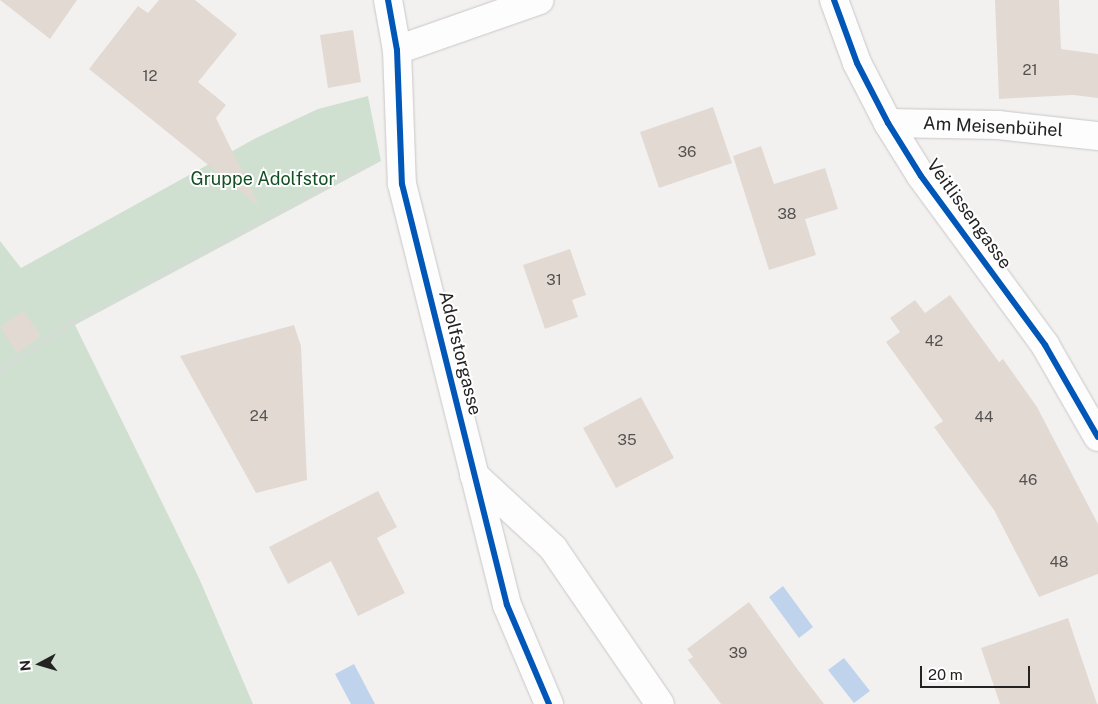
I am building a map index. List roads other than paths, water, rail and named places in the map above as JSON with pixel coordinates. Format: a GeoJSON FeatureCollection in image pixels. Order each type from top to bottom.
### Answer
{"type":"FeatureCollection","features":[{"type":"Feature","properties":{"kind":"street","name":"Adolfstorgasse"},"geometry":{"type":"LineString","coordinates":[[388,0],[397,50],[402,184],[507,605],[549,704]]}},
{"type":"Feature","properties":{"kind":"street"},"geometry":{"type":"LineString","coordinates":[[397,50],[540,0]]}},
{"type":"Feature","properties":{"kind":"street","name":"Veitlissengasse"},"geometry":{"type":"LineString","coordinates":[[834,0],[857,63],[888,123],[921,176],[1045,345],[1098,437]]}},
{"type":"Feature","properties":{"kind":"street","name":"Am Meisenbühel"},"geometry":{"type":"LineString","coordinates":[[888,123],[998,125],[1098,136]]}},
{"type":"Feature","properties":{"kind":"street"},"geometry":{"type":"LineString","coordinates":[[474,475],[553,548],[660,704]]}},
{"type":"Feature","properties":{"kind":"water"},"geometry":{"type":"Polygon","coordinates":[[[783,586],[813,627],[799,638],[769,597],[783,586]]]}},
{"type":"Feature","properties":{"kind":"water"},"geometry":{"type":"Polygon","coordinates":[[[844,658],[870,691],[854,703],[828,670],[844,658]]]}},
{"type":"Feature","properties":{"kind":"water"},"geometry":{"type":"Polygon","coordinates":[[[354,664],[375,704],[351,704],[335,674],[354,664]]]}},
{"type":"Feature","properties":{"kind":"park label","name":"Gruppe Adolfstor"},"geometry":{"type":"Point","coordinates":[263,179]}}]}
